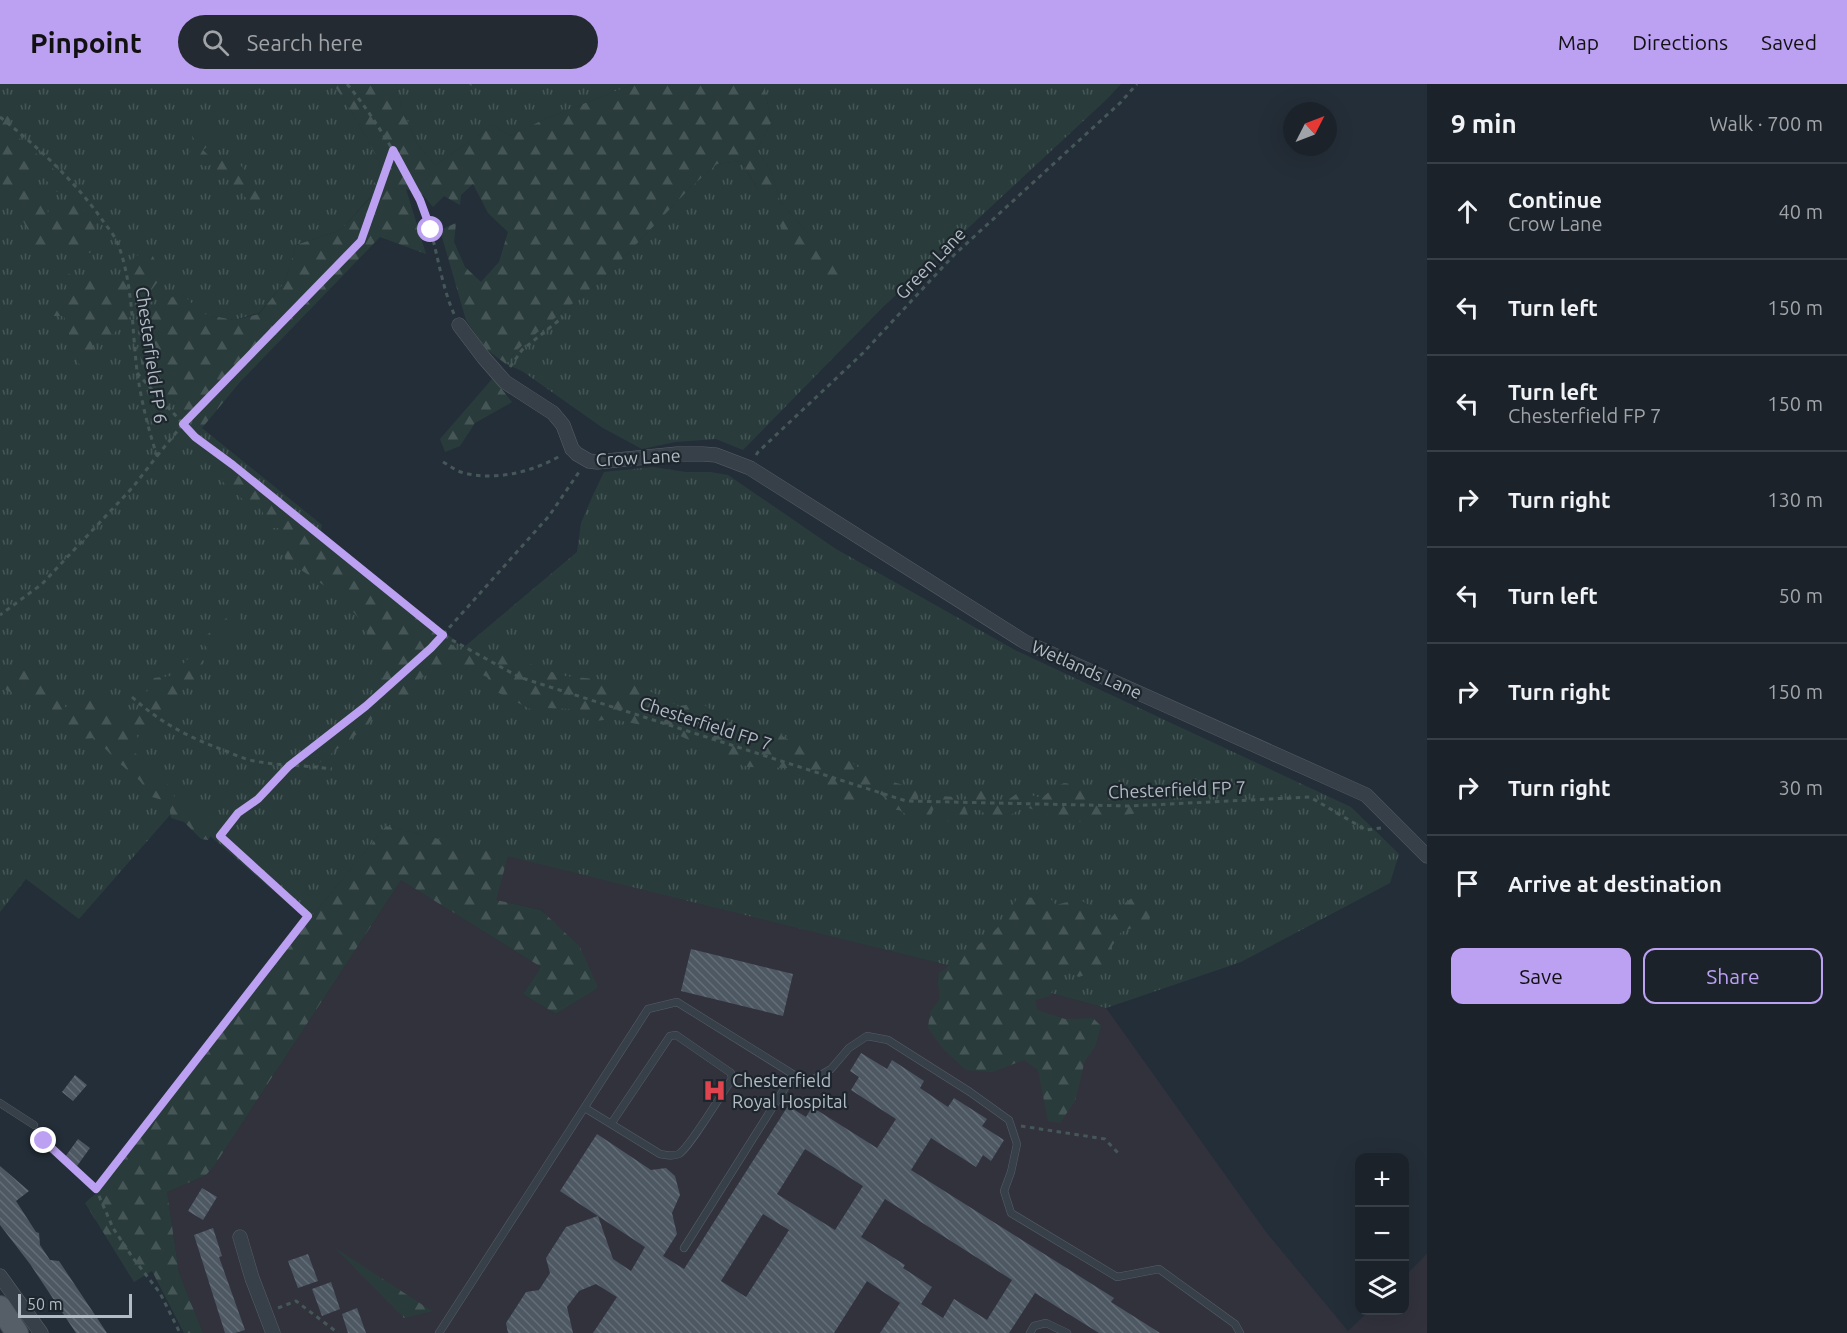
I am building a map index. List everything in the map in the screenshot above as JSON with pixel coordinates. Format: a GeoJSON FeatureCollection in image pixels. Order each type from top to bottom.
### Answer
{"type":"FeatureCollection","features":[{"type":"Feature","properties":{"kind":"main road"},"geometry":{"type":"LineString","coordinates":[[0,1307],[17,1333]]}},
{"type":"Feature","properties":{"kind":"street","name":"Crow Lane"},"geometry":{"type":"LineString","coordinates":[[459,325],[501,378],[559,419],[572,449],[585,460],[597,462],[636,457],[703,454],[716,455],[750,468]]}},
{"type":"Feature","properties":{"kind":"street","name":"Wetlands Lane"},"geometry":{"type":"LineString","coordinates":[[750,468],[1025,642],[1366,795],[1427,856]]}},
{"type":"Feature","properties":{"kind":"street"},"geometry":{"type":"LineString","coordinates":[[240,1237],[252,1278],[273,1333]]}},
{"type":"Feature","properties":{"kind":"street"},"geometry":{"type":"LineString","coordinates":[[0,1276],[40,1333]]}},
{"type":"Feature","properties":{"kind":"lane"},"geometry":{"type":"LineString","coordinates":[[440,1333],[648,1009],[677,1002],[807,1083],[831,1069],[849,1048],[867,1036],[888,1040],[970,1092],[1009,1120],[1017,1144],[1004,1191],[1011,1213],[1117,1277],[1159,1269],[1235,1324],[1240,1333]]}},
{"type":"Feature","properties":{"kind":"lane"},"geometry":{"type":"LineString","coordinates":[[585,1108],[611,1124],[660,1154],[671,1156],[680,1154],[732,1079],[731,1073],[676,1035],[669,1036],[611,1124]]}},
{"type":"Feature","properties":{"kind":"lane"},"geometry":{"type":"LineString","coordinates":[[684,1248],[793,1075]]}},
{"type":"Feature","properties":{"kind":"lane"},"geometry":{"type":"LineString","coordinates":[[0,1103],[34,1125]]}},
{"type":"Feature","properties":{"kind":"lane"},"geometry":{"type":"LineString","coordinates":[[1030,1333],[1034,1326],[1046,1323],[1067,1333]]}},
{"type":"Feature","properties":{"kind":"path"},"geometry":{"type":"LineString","coordinates":[[347,84],[366,107],[393,150],[426,213],[448,298],[459,325]]}},
{"type":"Feature","properties":{"kind":"path","name":"Green Lane"},"geometry":{"type":"LineString","coordinates":[[750,468],[758,452],[863,353],[954,255],[1120,103],[1137,84]]}},
{"type":"Feature","properties":{"kind":"path","name":"Chesterfield FP 6"},"geometry":{"type":"LineString","coordinates":[[0,117],[62,171],[93,207],[118,243],[129,286],[137,373],[147,424],[157,456]]}},
{"type":"Feature","properties":{"kind":"path"},"geometry":{"type":"LineString","coordinates":[[0,615],[42,584],[120,502],[183,424],[361,241],[393,150]]}},
{"type":"Feature","properties":{"kind":"path"},"geometry":{"type":"LineString","coordinates":[[501,378],[522,350],[563,317]]}},
{"type":"Feature","properties":{"kind":"path","name":"Chesterfield FP 7"},"geometry":{"type":"LineString","coordinates":[[137,373],[195,437],[233,465],[443,635],[519,677],[906,801],[1129,806],[1310,797],[1366,830]]}},
{"type":"Feature","properties":{"kind":"path"},"geometry":{"type":"LineString","coordinates":[[443,462],[461,472],[479,476],[507,475],[540,467],[572,449]]}},
{"type":"Feature","properties":{"kind":"path"},"geometry":{"type":"LineString","coordinates":[[96,1189],[308,916],[220,836],[238,813],[258,799],[289,766],[366,706],[431,648],[549,516],[580,469]]}},
{"type":"Feature","properties":{"kind":"path"},"geometry":{"type":"LineString","coordinates":[[132,697],[175,730],[251,760],[332,769]]}},
{"type":"Feature","properties":{"kind":"path"},"geometry":{"type":"LineString","coordinates":[[1010,1124],[1105,1139],[1119,1154]]}},
{"type":"Feature","properties":{"kind":"path"},"geometry":{"type":"LineString","coordinates":[[27,1130],[44,1141],[96,1189],[113,1228],[160,1293],[180,1333]]}},
{"type":"Feature","properties":{"kind":"path"},"geometry":{"type":"LineString","coordinates":[[266,1313],[296,1300],[338,1333]]}},
{"type":"Feature","properties":{"kind":"shaded area","name":"Chesterfield Royal Hospital"},"geometry":{"type":"Polygon","coordinates":[[[508,856],[951,966],[1106,1008],[1266,1232],[1348,1331],[1365,1315],[1409,1315],[1409,1272],[1427,1254],[1427,1333],[203,1333],[179,1273],[167,1192],[206,1175],[214,1166],[401,880],[541,967],[523,994],[556,1014],[598,988],[542,910],[495,900],[508,856]]]}},
{"type":"Feature","properties":{"kind":"green space"},"geometry":{"type":"Polygon","coordinates":[[[0,84],[333,84],[349,107],[380,163],[370,197],[341,230],[296,245],[285,282],[259,313],[234,320],[202,314],[181,293],[142,372],[202,428],[322,525],[320,535],[463,648],[577,552],[581,523],[604,472],[653,467],[728,475],[836,549],[1015,650],[1351,807],[1399,854],[1390,883],[1241,962],[1106,1008],[951,966],[386,826],[308,921],[177,807],[79,919],[26,879],[0,912],[0,84]]]}},
{"type":"Feature","properties":{"kind":"green space"},"geometry":{"type":"Polygon","coordinates":[[[333,84],[396,84],[402,108],[416,142],[435,165],[493,125],[510,136],[547,118],[634,84],[766,84],[771,123],[757,150],[772,173],[780,202],[842,266],[847,276],[832,280],[810,268],[785,234],[741,161],[717,164],[691,187],[605,277],[517,350],[506,364],[486,349],[466,320],[440,230],[456,223],[454,242],[465,267],[481,282],[499,262],[508,232],[488,213],[473,184],[461,195],[460,205],[444,196],[433,207],[423,195],[406,189],[426,254],[380,237],[240,382],[202,428],[142,372],[138,332],[152,306],[181,293],[203,314],[234,320],[259,314],[285,282],[296,245],[341,230],[369,199],[380,163],[349,107],[333,84]]]}},
{"type":"Feature","properties":{"kind":"green space"},"geometry":{"type":"Polygon","coordinates":[[[396,84],[634,84],[547,118],[510,136],[493,125],[435,165],[416,142],[402,108],[396,84]]]}},
{"type":"Feature","properties":{"kind":"green space"},"geometry":{"type":"Polygon","coordinates":[[[766,84],[1121,84],[883,307],[743,450],[716,439],[675,442],[642,449],[603,428],[522,371],[506,364],[517,350],[605,277],[691,187],[717,164],[741,161],[755,185],[810,235],[780,202],[772,173],[757,150],[771,123],[766,84]]]}},
{"type":"Feature","properties":{"kind":"green space"},"geometry":{"type":"Polygon","coordinates":[[[0,110],[11,119],[9,129],[69,183],[57,192],[37,170],[21,180],[46,191],[48,214],[78,200],[96,229],[92,234],[95,242],[90,253],[47,245],[35,248],[1,181],[0,110]]]}},
{"type":"Feature","properties":{"kind":"green space"},"geometry":{"type":"Polygon","coordinates":[[[204,125],[211,130],[214,141],[203,150],[211,158],[236,159],[263,196],[255,205],[247,200],[243,193],[235,189],[225,171],[216,172],[211,165],[204,166],[189,155],[193,145],[192,132],[204,125]]]}},
{"type":"Feature","properties":{"kind":"green space"},"geometry":{"type":"Polygon","coordinates":[[[151,252],[162,276],[135,312],[112,335],[98,336],[93,326],[87,323],[98,367],[86,372],[76,360],[64,316],[52,316],[48,306],[55,295],[65,293],[67,284],[58,278],[60,272],[64,270],[72,276],[73,281],[94,272],[100,274],[104,282],[118,279],[135,256],[151,252]]]}},
{"type":"Feature","properties":{"kind":"green space"},"geometry":{"type":"Polygon","coordinates":[[[493,378],[512,402],[475,423],[460,446],[445,452],[440,439],[493,378]]]}},
{"type":"Feature","properties":{"kind":"green space"},"geometry":{"type":"Polygon","coordinates":[[[239,467],[249,477],[262,483],[283,510],[296,512],[312,523],[310,537],[437,632],[460,652],[483,656],[514,651],[533,666],[565,676],[634,683],[678,706],[701,703],[735,725],[754,724],[771,728],[833,765],[845,758],[871,776],[917,790],[919,804],[941,796],[955,797],[965,807],[968,815],[960,822],[953,820],[941,823],[934,808],[931,815],[915,820],[899,810],[890,810],[884,797],[872,788],[863,791],[863,805],[843,807],[827,800],[815,786],[788,768],[748,767],[667,730],[612,719],[595,721],[571,709],[546,708],[534,711],[495,691],[487,677],[462,666],[452,671],[427,675],[415,681],[411,693],[398,703],[380,676],[371,652],[366,627],[341,597],[285,559],[281,531],[278,528],[268,528],[264,524],[263,512],[257,506],[247,503],[222,481],[225,472],[239,467]]]}},
{"type":"Feature","properties":{"kind":"green space"},"geometry":{"type":"Polygon","coordinates":[[[231,614],[240,615],[240,623],[210,652],[204,644],[207,635],[231,614]]]}},
{"type":"Feature","properties":{"kind":"green space"},"geometry":{"type":"Polygon","coordinates":[[[196,655],[204,661],[196,678],[181,691],[175,711],[158,726],[145,731],[135,729],[139,742],[132,750],[150,768],[152,776],[173,788],[175,799],[180,805],[200,810],[198,818],[211,821],[215,829],[208,840],[201,839],[184,822],[171,818],[166,801],[152,797],[140,781],[95,738],[82,739],[41,701],[26,700],[6,690],[0,674],[19,666],[45,687],[57,688],[66,708],[72,708],[78,697],[91,695],[112,709],[124,713],[137,711],[154,678],[170,676],[188,659],[196,655]]]}},
{"type":"Feature","properties":{"kind":"green space"},"geometry":{"type":"Polygon","coordinates":[[[380,699],[382,706],[366,727],[319,763],[311,761],[321,749],[341,736],[380,699]]]}},
{"type":"Feature","properties":{"kind":"green space"},"geometry":{"type":"Polygon","coordinates":[[[1064,783],[1078,785],[1089,794],[1100,790],[1121,803],[1139,799],[1142,808],[1138,813],[1088,821],[1069,822],[1023,806],[1010,815],[998,817],[990,816],[980,810],[972,810],[965,795],[979,788],[991,801],[1005,802],[1019,792],[1042,798],[1064,783]]]}},
{"type":"Feature","properties":{"kind":"green space"},"geometry":{"type":"Polygon","coordinates":[[[386,826],[508,856],[496,900],[541,910],[580,947],[598,988],[556,1014],[523,994],[541,967],[401,880],[214,1166],[206,1175],[167,1192],[179,1273],[203,1333],[184,1333],[152,1271],[134,1282],[85,1203],[100,1190],[308,921],[386,826]]]}},
{"type":"Feature","properties":{"kind":"green space"},"geometry":{"type":"Polygon","coordinates":[[[1049,897],[1056,905],[1079,899],[1092,907],[1098,917],[1108,922],[1120,907],[1133,897],[1152,905],[1149,922],[1121,932],[1112,946],[1111,965],[1079,977],[1058,969],[1050,996],[1035,1000],[1037,1010],[1065,1019],[1093,1018],[1101,1026],[1095,1047],[1085,1060],[1075,1101],[1060,1123],[1048,1121],[1038,1070],[1024,1060],[992,1072],[966,1070],[944,1050],[928,1028],[930,1012],[940,999],[939,973],[991,934],[1007,917],[1017,898],[1049,897]]]}},
{"type":"Feature","properties":{"kind":"green space"},"geometry":{"type":"Polygon","coordinates":[[[335,1248],[432,1311],[404,1318],[335,1248]]]}},
{"type":"Feature","properties":{"kind":"building"},"geometry":{"type":"Polygon","coordinates":[[[691,949],[793,974],[783,1016],[681,991],[691,949]]]}},
{"type":"Feature","properties":{"kind":"building","name":"Chesterfield Royal Hospital"},"geometry":{"type":"Polygon","coordinates":[[[861,1053],[887,1069],[892,1060],[924,1081],[920,1088],[948,1107],[954,1098],[987,1119],[982,1126],[1004,1140],[991,1161],[983,1155],[976,1167],[931,1138],[911,1170],[1114,1298],[1111,1302],[1160,1333],[1099,1333],[1035,1293],[1009,1333],[880,1333],[900,1303],[867,1281],[834,1333],[593,1333],[617,1297],[596,1284],[579,1291],[567,1307],[573,1333],[508,1333],[506,1323],[526,1292],[539,1290],[550,1273],[546,1258],[566,1227],[598,1216],[560,1191],[597,1134],[651,1170],[666,1168],[675,1176],[680,1195],[672,1213],[677,1234],[663,1256],[684,1269],[788,1106],[806,1117],[812,1107],[877,1148],[896,1119],[851,1090],[859,1077],[850,1071],[861,1053]],[[805,1149],[777,1194],[835,1230],[863,1186],[805,1149]],[[885,1199],[861,1237],[905,1265],[903,1268],[932,1287],[921,1304],[943,1318],[954,1299],[987,1320],[1012,1280],[885,1199]],[[763,1214],[721,1281],[746,1297],[789,1230],[763,1214]],[[598,1216],[613,1259],[631,1271],[645,1247],[598,1216]]]}},
{"type":"Feature","properties":{"kind":"building"},"geometry":{"type":"Polygon","coordinates":[[[75,1075],[87,1085],[73,1101],[62,1092],[75,1075]]]}},
{"type":"Feature","properties":{"kind":"building"},"geometry":{"type":"Polygon","coordinates":[[[78,1139],[90,1148],[77,1166],[65,1157],[78,1139]]]}},
{"type":"Feature","properties":{"kind":"building"},"geometry":{"type":"Polygon","coordinates":[[[0,1166],[29,1191],[16,1201],[36,1232],[39,1233],[40,1245],[50,1260],[59,1261],[107,1333],[76,1333],[30,1264],[0,1225],[0,1166]]]}},
{"type":"Feature","properties":{"kind":"building"},"geometry":{"type":"Polygon","coordinates":[[[202,1188],[217,1197],[203,1220],[188,1211],[202,1188]]]}},
{"type":"Feature","properties":{"kind":"building"},"geometry":{"type":"Polygon","coordinates":[[[213,1228],[222,1256],[219,1257],[245,1330],[235,1333],[225,1333],[194,1235],[213,1228]]]}},
{"type":"Feature","properties":{"kind":"building"},"geometry":{"type":"Polygon","coordinates":[[[308,1254],[318,1281],[298,1288],[288,1261],[308,1254]]]}},
{"type":"Feature","properties":{"kind":"building"},"geometry":{"type":"Polygon","coordinates":[[[331,1282],[340,1309],[322,1316],[312,1289],[331,1282]]]}},
{"type":"Feature","properties":{"kind":"building"},"geometry":{"type":"Polygon","coordinates":[[[357,1308],[366,1333],[348,1333],[342,1314],[357,1308]]]}},
{"type":"Feature","properties":{"kind":"place","name":"Chesterfield Royal Hospital"},"geometry":{"type":"Point","coordinates":[714,1090]}},
{"type":"Feature","properties":{"kind":"route"},"geometry":{"type":"LineString","coordinates":[[44,1141],[96,1189],[308,916],[220,836],[238,813],[258,799],[289,766],[366,706],[443,635],[233,465],[195,437],[183,424],[361,241],[393,150],[420,200],[431,230]]}}]}
